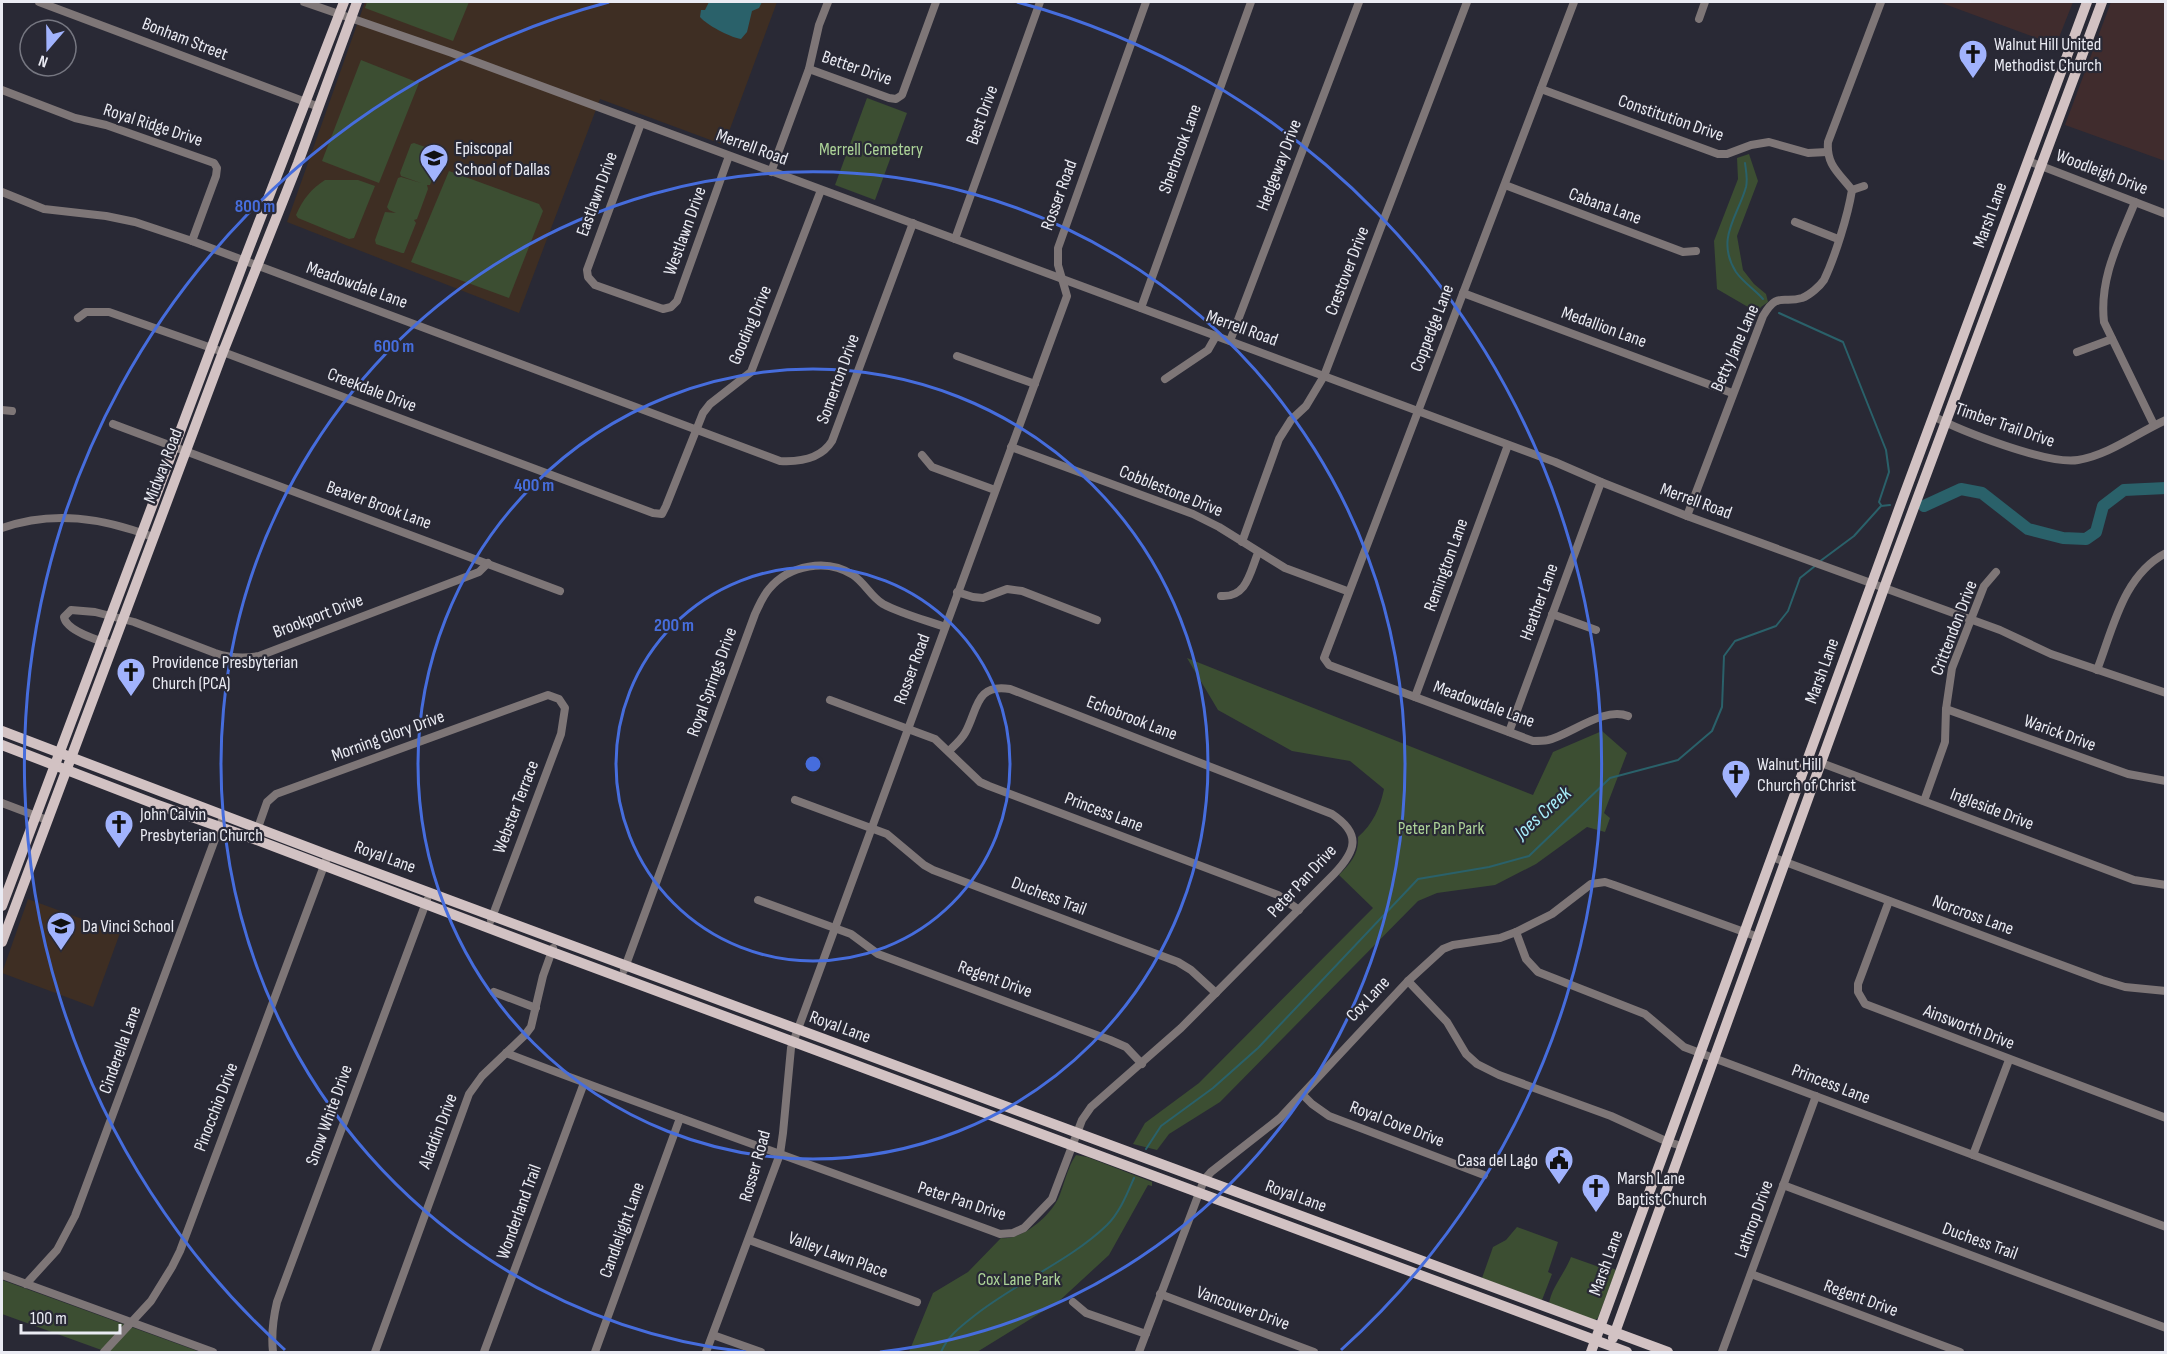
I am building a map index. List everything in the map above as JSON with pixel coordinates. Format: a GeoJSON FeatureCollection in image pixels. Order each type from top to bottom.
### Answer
{"type":"FeatureCollection","features":[{"type":"Feature","properties":{"kind":"main road","name":"Midway Road"},"geometry":{"type":"LineString","coordinates":[[2,907],[141,533],[344,2]]}},
{"type":"Feature","properties":{"kind":"main road","name":"Midway Road"},"geometry":{"type":"LineString","coordinates":[[2,942],[153,537],[319,107],[357,2]]}},
{"type":"Feature","properties":{"kind":"main road","name":"Marsh Lane"},"geometry":{"type":"LineString","coordinates":[[1591,1353],[1933,416],[2087,2]]}},
{"type":"Feature","properties":{"kind":"main road","name":"Marsh Lane"},"geometry":{"type":"LineString","coordinates":[[1609,1349],[1884,588],[2102,2]]}},
{"type":"Feature","properties":{"kind":"main road"},"geometry":{"type":"LineString","coordinates":[[2068,51],[2082,56]]}},
{"type":"Feature","properties":{"kind":"main road"},"geometry":{"type":"LineString","coordinates":[[1982,285],[1995,290]]}},
{"type":"Feature","properties":{"kind":"main road","name":"Royal Lane"},"geometry":{"type":"LineString","coordinates":[[2,731],[258,827],[326,860],[489,928],[1450,1286],[1596,1341],[1609,1349],[1627,1353]]}},
{"type":"Feature","properties":{"kind":"main road","name":"Royal Lane"},"geometry":{"type":"LineString","coordinates":[[2,745],[155,804],[254,839],[430,891],[1668,1353]]}},
{"type":"Feature","properties":{"kind":"main road"},"geometry":{"type":"LineString","coordinates":[[155,804],[159,791]]}},
{"type":"Feature","properties":{"kind":"main road"},"geometry":{"type":"LineString","coordinates":[[1647,1201],[1661,1206]]}},
{"type":"Feature","properties":{"kind":"main road"},"geometry":{"type":"LineString","coordinates":[[1294,1228],[1300,1215]]}},
{"type":"Feature","properties":{"kind":"main road"},"geometry":{"type":"LineString","coordinates":[[1450,1286],[1455,1275]]}},
{"type":"Feature","properties":{"kind":"street","name":"Bonham Street"},"geometry":{"type":"LineString","coordinates":[[39,2],[319,107]]}},
{"type":"Feature","properties":{"kind":"street","name":"Merrell Road"},"geometry":{"type":"LineString","coordinates":[[304,2],[956,239],[1555,462],[1687,516],[1971,620],[2051,654],[2166,693]]}},
{"type":"Feature","properties":{"kind":"street"},"geometry":{"type":"LineString","coordinates":[[771,172],[809,69],[819,25],[828,2]]}},
{"type":"Feature","properties":{"kind":"street","name":"Better Drive"},"geometry":{"type":"LineString","coordinates":[[809,69],[896,99],[902,95],[936,2]]}},
{"type":"Feature","properties":{"kind":"street","name":"Best Drive"},"geometry":{"type":"LineString","coordinates":[[956,239],[1041,2]]}},
{"type":"Feature","properties":{"kind":"street","name":"Rosser Road"},"geometry":{"type":"LineString","coordinates":[[706,1353],[780,1154],[789,1055],[797,1028],[1067,296],[1058,265],[1058,248],[1146,2]]}},
{"type":"Feature","properties":{"kind":"street","name":"Sherbrook Lane"},"geometry":{"type":"LineString","coordinates":[[1141,308],[1251,2]]}},
{"type":"Feature","properties":{"kind":"street","name":"Hedgeway Drive"},"geometry":{"type":"LineString","coordinates":[[1230,341],[1359,2]]}},
{"type":"Feature","properties":{"kind":"street","name":"Crestover Drive"},"geometry":{"type":"LineString","coordinates":[[1242,542],[1279,439],[1291,420],[1306,406],[1324,376],[1467,2]]}},
{"type":"Feature","properties":{"kind":"street","name":"Coppedge Lane"},"geometry":{"type":"LineString","coordinates":[[1329,665],[1324,658],[1347,591],[1574,2]]}},
{"type":"Feature","properties":{"kind":"street"},"geometry":{"type":"LineString","coordinates":[[1699,19],[1705,2]]}},
{"type":"Feature","properties":{"kind":"street"},"geometry":{"type":"LineString","coordinates":[[1864,186],[1852,190],[1832,166],[1827,152],[1830,134],[1881,2]]}},
{"type":"Feature","properties":{"kind":"street","name":"Constitution Drive"},"geometry":{"type":"LineString","coordinates":[[1541,89],[1718,154],[1727,154],[1750,145],[1769,142],[1808,153],[1827,152]]}},
{"type":"Feature","properties":{"kind":"street","name":"Royal Ridge Drive"},"geometry":{"type":"LineString","coordinates":[[2,90],[75,118],[106,125],[214,163],[218,168],[216,176],[192,241]]}},
{"type":"Feature","properties":{"kind":"street","name":"Eastlawn Drive"},"geometry":{"type":"LineString","coordinates":[[641,123],[587,270],[588,277],[595,285],[663,309]]}},
{"type":"Feature","properties":{"kind":"street","name":"Westlawn Drive"},"geometry":{"type":"LineString","coordinates":[[663,309],[671,307],[677,301],[729,156]]}},
{"type":"Feature","properties":{"kind":"street","name":"Woodleigh Drive"},"geometry":{"type":"LineString","coordinates":[[2028,161],[2166,214]]}},
{"type":"Feature","properties":{"kind":"street","name":"Cabana Lane"},"geometry":{"type":"LineString","coordinates":[[1504,185],[1683,252],[1696,251]]}},
{"type":"Feature","properties":{"kind":"street","name":"Gooding Drive"},"geometry":{"type":"LineString","coordinates":[[653,513],[662,514],[666,506],[703,413],[710,404],[751,372],[821,190]]}},
{"type":"Feature","properties":{"kind":"street","name":"Betty Jane Lane"},"geometry":{"type":"LineString","coordinates":[[1687,516],[1762,316],[1769,305],[1782,299],[1802,298],[1823,282],[1849,209],[1852,190]]}},
{"type":"Feature","properties":{"kind":"street","name":"Meadowdale Lane"},"geometry":{"type":"LineString","coordinates":[[2,192],[44,208],[135,222],[192,241],[697,428]]}},
{"type":"Feature","properties":{"kind":"street"},"geometry":{"type":"LineString","coordinates":[[2135,202],[2106,278],[2102,304],[2104,322],[2154,425]]}},
{"type":"Feature","properties":{"kind":"street"},"geometry":{"type":"LineString","coordinates":[[1795,222],[1838,239]]}},
{"type":"Feature","properties":{"kind":"street","name":"Somerton Drive"},"geometry":{"type":"LineString","coordinates":[[697,428],[780,461],[797,462],[817,455],[828,448],[913,224]]}},
{"type":"Feature","properties":{"kind":"street","name":"Medallion Lane"},"geometry":{"type":"LineString","coordinates":[[1463,293],[1732,393]]}},
{"type":"Feature","properties":{"kind":"street","name":"Creekdale Drive"},"geometry":{"type":"LineString","coordinates":[[78,318],[86,312],[109,312],[223,352],[653,513]]}},
{"type":"Feature","properties":{"kind":"street"},"geometry":{"type":"LineString","coordinates":[[1165,379],[1208,350],[1216,336]]}},
{"type":"Feature","properties":{"kind":"street"},"geometry":{"type":"LineString","coordinates":[[2077,352],[2112,339]]}},
{"type":"Feature","properties":{"kind":"street"},"geometry":{"type":"LineString","coordinates":[[957,356],[1035,384]]}},
{"type":"Feature","properties":{"kind":"street"},"geometry":{"type":"LineString","coordinates":[[2,410],[12,411]]}},
{"type":"Feature","properties":{"kind":"street","name":"Timber Trail Drive"},"geometry":{"type":"LineString","coordinates":[[1933,416],[1945,423],[2009,446],[2056,460],[2077,460],[2111,448],[2166,420]]}},
{"type":"Feature","properties":{"kind":"street","name":"Beaver Brook Lane"},"geometry":{"type":"LineString","coordinates":[[113,424],[560,591]]}},
{"type":"Feature","properties":{"kind":"street","name":"Remington Lane"},"geometry":{"type":"LineString","coordinates":[[1415,697],[1509,445]]}},
{"type":"Feature","properties":{"kind":"street","name":"Cobblestone Drive"},"geometry":{"type":"LineString","coordinates":[[1011,447],[1193,514],[1219,527],[1285,568],[1347,591]]}},
{"type":"Feature","properties":{"kind":"street"},"geometry":{"type":"LineString","coordinates":[[922,455],[932,467],[994,490]]}},
{"type":"Feature","properties":{"kind":"street","name":"Heather Lane"},"geometry":{"type":"LineString","coordinates":[[1509,732],[1601,482]]}},
{"type":"Feature","properties":{"kind":"street"},"geometry":{"type":"LineString","coordinates":[[2,528],[52,517],[76,517],[115,524],[153,537]]}},
{"type":"Feature","properties":{"kind":"street"},"geometry":{"type":"LineString","coordinates":[[1221,596],[1236,594],[1244,588],[1258,553]]}},
{"type":"Feature","properties":{"kind":"street"},"geometry":{"type":"LineString","coordinates":[[2097,670],[2124,598],[2132,584],[2140,574],[2166,553]]}},
{"type":"Feature","properties":{"kind":"street","name":"Brookport Drive"},"geometry":{"type":"LineString","coordinates":[[101,641],[68,624],[64,617],[71,610],[110,616],[122,621],[134,622],[227,657],[242,659],[259,656],[479,572],[488,563]]}},
{"type":"Feature","properties":{"kind":"street","name":"Royal Springs Drive"},"geometry":{"type":"LineString","coordinates":[[621,977],[755,614],[769,589],[790,573],[804,567],[825,565],[853,574],[873,597],[887,606],[945,627]]}},
{"type":"Feature","properties":{"kind":"street","name":"Crittendon Drive"},"geometry":{"type":"LineString","coordinates":[[1924,801],[1945,742],[1946,709],[1952,668],[1984,586],[1996,572]]}},
{"type":"Feature","properties":{"kind":"street"},"geometry":{"type":"LineString","coordinates":[[957,592],[983,598],[1007,589],[1022,591],[1097,620]]}},
{"type":"Feature","properties":{"kind":"street"},"geometry":{"type":"LineString","coordinates":[[1552,614],[1596,630]]}},
{"type":"Feature","properties":{"kind":"street"},"geometry":{"type":"LineString","coordinates":[[101,641],[113,645]]}},
{"type":"Feature","properties":{"kind":"street","name":"Meadowdale Lane"},"geometry":{"type":"LineString","coordinates":[[1329,665],[1533,741],[1545,741],[1592,721],[1620,713],[1628,716]]}},
{"type":"Feature","properties":{"kind":"street","name":"Echobrook Lane"},"geometry":{"type":"LineString","coordinates":[[949,751],[963,735],[981,696],[992,689],[1001,688],[1123,732],[1332,814]]}},
{"type":"Feature","properties":{"kind":"street","name":"Morning Glory Drive"},"geometry":{"type":"LineString","coordinates":[[254,839],[267,802],[276,794],[542,696],[548,695],[559,699]]}},
{"type":"Feature","properties":{"kind":"street","name":"Webster Terrace"},"geometry":{"type":"LineString","coordinates":[[489,928],[561,734],[565,708],[559,699]]}},
{"type":"Feature","properties":{"kind":"street","name":"Princess Lane"},"geometry":{"type":"LineString","coordinates":[[831,699],[935,739],[980,782],[1278,895],[1299,910]]}},
{"type":"Feature","properties":{"kind":"street","name":"Warick Drive"},"geometry":{"type":"LineString","coordinates":[[1946,709],[2128,774],[2166,781]]}},
{"type":"Feature","properties":{"kind":"street","name":"Ingleside Drive"},"geometry":{"type":"LineString","coordinates":[[1808,758],[2134,880],[2166,885]]}},
{"type":"Feature","properties":{"kind":"street","name":"Duchess Trail"},"geometry":{"type":"LineString","coordinates":[[795,800],[895,838],[924,865],[933,870],[1178,962],[1191,970],[1216,993]]}},
{"type":"Feature","properties":{"kind":"street"},"geometry":{"type":"LineString","coordinates":[[2,803],[47,820]]}},
{"type":"Feature","properties":{"kind":"street","name":"Peter Pan Drive"},"geometry":{"type":"LineString","coordinates":[[506,1053],[1000,1234],[1007,1234],[1024,1228],[1049,1202],[1057,1189],[1082,1120],[1091,1107],[1142,1064],[1216,993],[1350,855],[1353,837],[1344,822],[1332,814]]}},
{"type":"Feature","properties":{"kind":"street","name":"Cinderella Lane"},"geometry":{"type":"LineString","coordinates":[[26,1284],[57,1250],[75,1216],[224,815]]}},
{"type":"Feature","properties":{"kind":"street","name":"Norcross Lane"},"geometry":{"type":"LineString","coordinates":[[1772,857],[2102,980],[2125,987],[2166,991]]}},
{"type":"Feature","properties":{"kind":"street","name":"Pinocchio Drive"},"geometry":{"type":"LineString","coordinates":[[104,1353],[160,1288],[180,1251],[326,860]]}},
{"type":"Feature","properties":{"kind":"street","name":"Cox Lane"},"geometry":{"type":"LineString","coordinates":[[1139,1353],[1204,1180],[1280,1118],[1408,981],[1448,946],[1500,938],[1516,933],[1552,914],[1586,887],[1598,882],[1614,885],[1758,937]]}},
{"type":"Feature","properties":{"kind":"street","name":"Snow White Drive"},"geometry":{"type":"LineString","coordinates":[[273,1353],[272,1328],[277,1302],[430,891]]}},
{"type":"Feature","properties":{"kind":"street","name":"Regent Drive"},"geometry":{"type":"LineString","coordinates":[[758,900],[834,928],[860,940],[878,954],[1110,1040],[1126,1047],[1142,1064]]}},
{"type":"Feature","properties":{"kind":"street","name":"Ainsworth Drive"},"geometry":{"type":"LineString","coordinates":[[1888,901],[1858,984],[1861,998],[1869,1006],[2166,1118]]}},
{"type":"Feature","properties":{"kind":"street"},"geometry":{"type":"LineString","coordinates":[[2,907],[13,912]]}},
{"type":"Feature","properties":{"kind":"street","name":"Princess Lane"},"geometry":{"type":"LineString","coordinates":[[1516,933],[1526,959],[1538,972],[1639,1011],[1651,1018],[1676,1042],[1700,1053],[2166,1227]]}},
{"type":"Feature","properties":{"kind":"street","name":"Aladdin Drive"},"geometry":{"type":"LineString","coordinates":[[375,1353],[469,1094],[482,1076],[531,1027],[538,995],[556,939]]}},
{"type":"Feature","properties":{"kind":"street"},"geometry":{"type":"LineString","coordinates":[[1408,981],[1447,1022],[1466,1054],[1477,1064],[1499,1075],[1611,1116],[1682,1146]]}},
{"type":"Feature","properties":{"kind":"street"},"geometry":{"type":"LineString","coordinates":[[494,992],[536,1008]]}},
{"type":"Feature","properties":{"kind":"street"},"geometry":{"type":"LineString","coordinates":[[1973,1155],[2009,1060]]}},
{"type":"Feature","properties":{"kind":"street","name":"Wonderland Trail"},"geometry":{"type":"LineString","coordinates":[[484,1353],[584,1083]]}},
{"type":"Feature","properties":{"kind":"street","name":"Royal Cove Drive"},"geometry":{"type":"LineString","coordinates":[[1303,1095],[1329,1116],[1484,1175]]}},
{"type":"Feature","properties":{"kind":"street","name":"Lathrop Drive"},"geometry":{"type":"LineString","coordinates":[[1722,1353],[1816,1096]]}},
{"type":"Feature","properties":{"kind":"street","name":"Candlelight Lane"},"geometry":{"type":"LineString","coordinates":[[595,1353],[680,1118]]}},
{"type":"Feature","properties":{"kind":"street","name":"Duchess Trail"},"geometry":{"type":"LineString","coordinates":[[1783,1185],[2166,1328]]}},
{"type":"Feature","properties":{"kind":"street","name":"Valley Lawn Place"},"geometry":{"type":"LineString","coordinates":[[748,1240],[917,1302]]}},
{"type":"Feature","properties":{"kind":"street","name":"Regent Drive"},"geometry":{"type":"LineString","coordinates":[[1751,1274],[1960,1353]]}},
{"type":"Feature","properties":{"kind":"street"},"geometry":{"type":"LineString","coordinates":[[2,1277],[213,1353]]}},
{"type":"Feature","properties":{"kind":"street","name":"Vancouver Drive"},"geometry":{"type":"LineString","coordinates":[[1160,1294],[1314,1353]]}},
{"type":"Feature","properties":{"kind":"street"},"geometry":{"type":"LineString","coordinates":[[1073,1302],[1086,1313],[1146,1334]]}},
{"type":"Feature","properties":{"kind":"street"},"geometry":{"type":"LineString","coordinates":[[713,1335],[760,1353]]}},
{"type":"Feature","properties":{"kind":"shaded area","name":"Episcopal School of Dallas"},"geometry":{"type":"Polygon","coordinates":[[[365,2],[777,2],[724,145],[600,99],[519,313],[287,222],[365,2]]]}},
{"type":"Feature","properties":{"kind":"shaded area"},"geometry":{"type":"Polygon","coordinates":[[[1939,2],[2073,2],[2056,45],[1939,2]]]}},
{"type":"Feature","properties":{"kind":"shaded area"},"geometry":{"type":"Polygon","coordinates":[[[2111,2],[2165,2],[2165,161],[2065,125],[2111,2]]]}},
{"type":"Feature","properties":{"kind":"shaded area","name":"Da Vinci School"},"geometry":{"type":"Polygon","coordinates":[[[28,899],[120,933],[93,1007],[2,973],[28,899]]]}},
{"type":"Feature","properties":{"kind":"green space"},"geometry":{"type":"Polygon","coordinates":[[[367,2],[469,2],[453,41],[365,8],[367,2]]]}},
{"type":"Feature","properties":{"kind":"green space"},"geometry":{"type":"Polygon","coordinates":[[[361,60],[419,83],[379,183],[322,161],[361,60]]]}},
{"type":"Feature","properties":{"kind":"green space","name":"Merrell Cemetery"},"geometry":{"type":"Polygon","coordinates":[[[867,98],[907,113],[875,200],[835,185],[867,98]]]}},
{"type":"Feature","properties":{"kind":"green space"},"geometry":{"type":"Polygon","coordinates":[[[411,144],[439,152],[441,155],[430,185],[427,185],[428,189],[417,219],[414,220],[416,223],[404,253],[402,253],[376,244],[375,240],[385,212],[396,213],[387,207],[398,178],[421,183],[401,176],[400,173],[411,144]]]}},
{"type":"Feature","properties":{"kind":"green space"},"geometry":{"type":"Polygon","coordinates":[[[1749,154],[1758,181],[1737,236],[1743,270],[1766,294],[1768,302],[1761,307],[1755,317],[1748,307],[1717,289],[1714,241],[1738,179],[1737,158],[1749,154]]]}},
{"type":"Feature","properties":{"kind":"green space"},"geometry":{"type":"Polygon","coordinates":[[[449,171],[539,204],[543,211],[509,298],[411,262],[449,171]]]}},
{"type":"Feature","properties":{"kind":"green space"},"geometry":{"type":"Polygon","coordinates":[[[325,180],[358,180],[375,186],[354,238],[349,239],[298,218],[296,215],[308,195],[325,180]]]}},
{"type":"Feature","properties":{"kind":"green space","name":"Peter Pan Park"},"geometry":{"type":"Polygon","coordinates":[[[1187,658],[1533,795],[1553,752],[1602,731],[1627,753],[1604,813],[1610,818],[1605,832],[1587,827],[1536,864],[1495,885],[1437,893],[1418,901],[1220,1102],[1169,1134],[1157,1150],[1133,1144],[1145,1123],[1199,1083],[1373,908],[1339,875],[1353,858],[1358,837],[1375,815],[1384,789],[1350,761],[1292,751],[1218,710],[1187,658]]]}},
{"type":"Feature","properties":{"kind":"green space","name":"Cox Lane Park"},"geometry":{"type":"Polygon","coordinates":[[[1076,1155],[1152,1182],[1152,1186],[1148,1185],[1109,1255],[1058,1302],[977,1352],[909,1352],[933,1293],[968,1272],[1001,1238],[1017,1236],[1041,1220],[1058,1199],[1076,1155]]]}},
{"type":"Feature","properties":{"kind":"green space"},"geometry":{"type":"Polygon","coordinates":[[[1517,1227],[1558,1242],[1548,1272],[1552,1274],[1542,1300],[1482,1278],[1493,1247],[1506,1240],[1517,1227]]]}},
{"type":"Feature","properties":{"kind":"green space"},"geometry":{"type":"Polygon","coordinates":[[[1571,1257],[1602,1268],[1604,1264],[1616,1270],[1598,1318],[1595,1320],[1549,1304],[1552,1292],[1571,1257]]]}},
{"type":"Feature","properties":{"kind":"green space"},"geometry":{"type":"Polygon","coordinates":[[[2,1280],[200,1352],[107,1352],[2,1314],[2,1280]]]}},
{"type":"Feature","properties":{"kind":"water"},"geometry":{"type":"Polygon","coordinates":[[[709,2],[762,2],[759,8],[752,11],[747,32],[741,39],[719,30],[700,17],[701,10],[705,10],[709,2]]]}},
{"type":"Feature","properties":{"kind":"waterway"},"geometry":{"type":"LineString","coordinates":[[1745,163],[1746,187],[1730,228],[1728,249],[1736,272],[1763,299]]}},
{"type":"Feature","properties":{"kind":"waterway"},"geometry":{"type":"LineString","coordinates":[[1779,313],[1843,342],[1886,450],[1889,472],[1879,502],[1881,505]]}},
{"type":"Feature","properties":{"kind":"waterway","name":"Joes Creek"},"geometry":{"type":"LineString","coordinates":[[1924,506],[1961,489],[1982,493],[2028,529],[2063,538],[2086,539],[2096,532],[2103,506],[2124,490],[2166,488]]}},
{"type":"Feature","properties":{"kind":"waterway","name":"Joes Creek"},"geometry":{"type":"LineString","coordinates":[[1819,562],[1854,536],[1881,506],[1890,505]]}},
{"type":"Feature","properties":{"kind":"waterway","name":"Joes Creek"},"geometry":{"type":"LineString","coordinates":[[1146,1149],[1161,1126],[1213,1088],[1258,1048],[1418,879],[1489,867],[1529,856],[1610,778],[1678,760],[1712,731],[1722,707],[1724,656],[1735,641],[1776,626],[1788,611],[1800,578],[1815,566]]}},
{"type":"Feature","properties":{"kind":"waterway","name":"Joes Creek"},"geometry":{"type":"LineString","coordinates":[[941,1352],[951,1336],[974,1316],[1076,1250],[1107,1225],[1119,1209],[1134,1178]]}},
{"type":"Feature","properties":{"kind":"place","name":"Walnut Hill United Methodist Church"},"geometry":{"type":"Point","coordinates":[1973,80]}},
{"type":"Feature","properties":{"kind":"place","name":"Episcopal School of Dallas"},"geometry":{"type":"Point","coordinates":[434,184]}},
{"type":"Feature","properties":{"kind":"place","name":"Providence Presbyterian Church (PCA)"},"geometry":{"type":"Point","coordinates":[131,698]}},
{"type":"Feature","properties":{"kind":"place","name":"Walnut Hill Church of Christ"},"geometry":{"type":"Point","coordinates":[1736,800]}},
{"type":"Feature","properties":{"kind":"place","name":"John Calvin Presbyterian Church"},"geometry":{"type":"Point","coordinates":[119,850]}},
{"type":"Feature","properties":{"kind":"place","name":"Da Vinci School"},"geometry":{"type":"Point","coordinates":[61,952]}},
{"type":"Feature","properties":{"kind":"place","name":"Casa del Lago"},"geometry":{"type":"Point","coordinates":[1559,1186]}},
{"type":"Feature","properties":{"kind":"place","name":"Marsh Lane Baptist Church"},"geometry":{"type":"Point","coordinates":[1596,1214]}}]}
